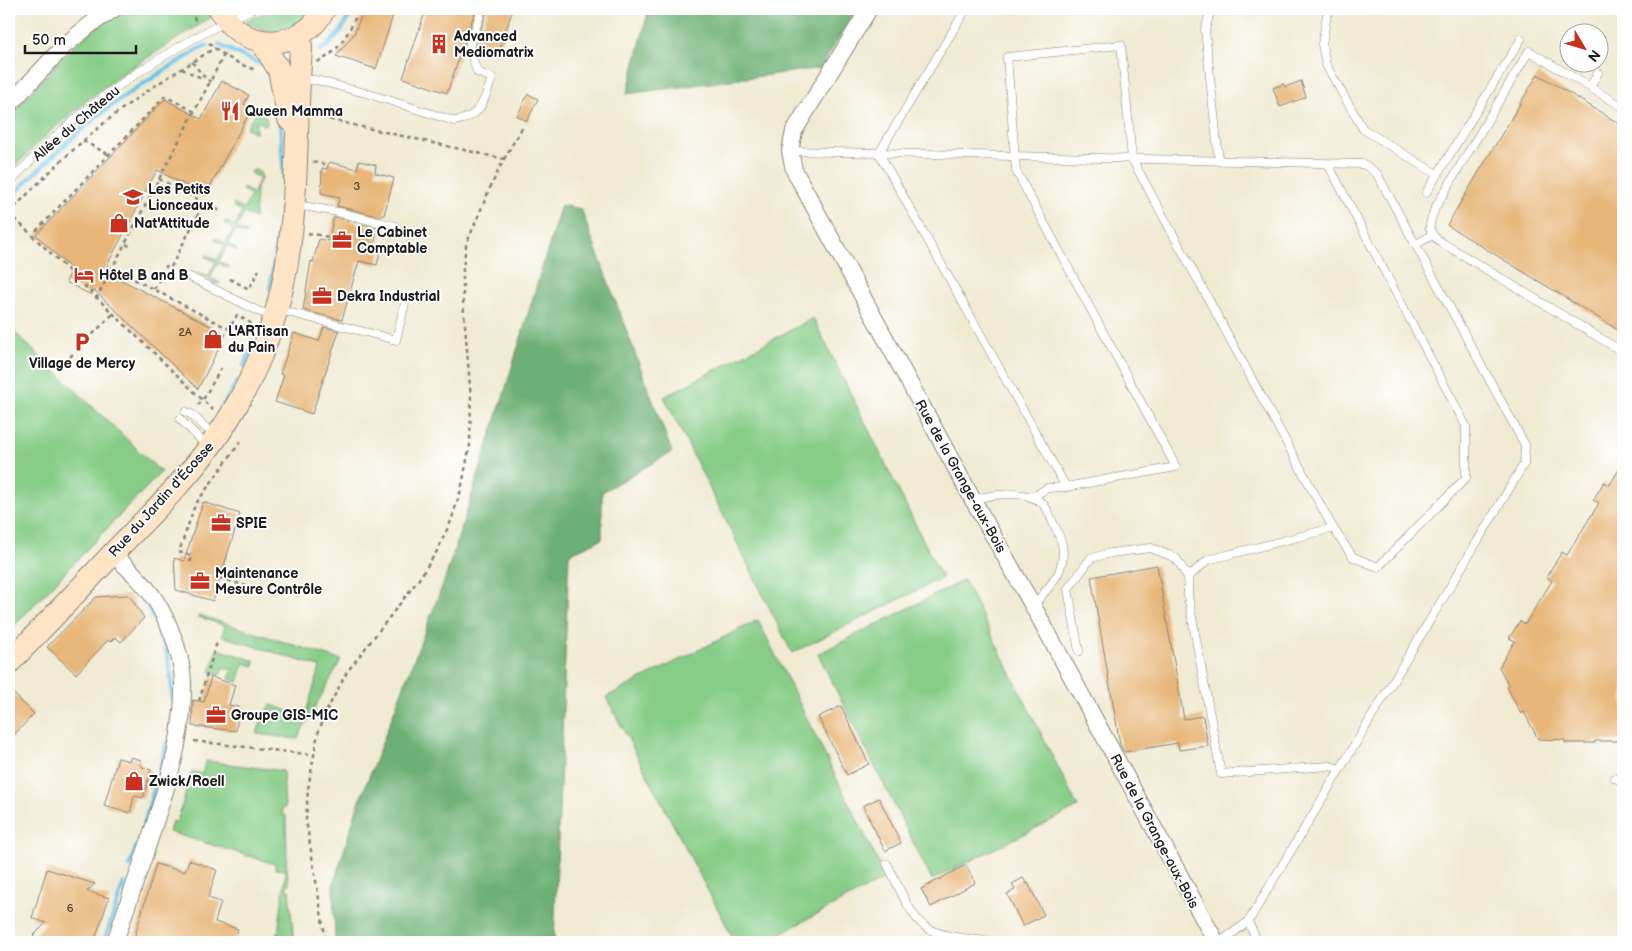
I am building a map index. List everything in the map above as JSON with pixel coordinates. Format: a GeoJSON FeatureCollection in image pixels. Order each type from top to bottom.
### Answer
{"type":"FeatureCollection","features":[{"type":"Feature","properties":{"kind":"street"},"geometry":{"type":"LineString","coordinates":[[9,105],[64,46],[91,24],[114,9]]}},
{"type":"Feature","properties":{"kind":"street"},"geometry":{"type":"LineString","coordinates":[[223,15],[237,30],[248,37],[274,42],[300,35],[312,26],[324,9]]}},
{"type":"Feature","properties":{"kind":"street"},"geometry":{"type":"LineString","coordinates":[[790,151],[794,131],[869,9]]}},
{"type":"Feature","properties":{"kind":"street","name":"Rue du Jardin d'Écosse"},"geometry":{"type":"LineString","coordinates":[[300,35],[301,49],[291,82],[303,161]]}},
{"type":"Feature","properties":{"kind":"street","name":"Rue du Jardin d'Écosse"},"geometry":{"type":"LineString","coordinates":[[9,664],[186,476],[212,443],[247,385],[265,345],[276,312],[286,269],[294,204],[303,161],[298,113],[291,82],[279,70],[261,41]]}},
{"type":"Feature","properties":{"kind":"street","name":"Rue de la Grange-aux-Bois"},"geometry":{"type":"LineString","coordinates":[[790,151],[794,170],[973,500],[1218,942]]}},
{"type":"Feature","properties":{"kind":"street"},"geometry":{"type":"LineString","coordinates":[[113,554],[145,586],[160,606],[171,631],[180,661],[183,683],[178,739],[167,786],[115,942]]}},
{"type":"Feature","properties":{"kind":"lane","name":"Allée du Château"},"geometry":{"type":"LineString","coordinates":[[9,183],[66,128],[105,96],[223,15],[252,9]]}},
{"type":"Feature","properties":{"kind":"lane"},"geometry":{"type":"LineString","coordinates":[[291,82],[316,80],[369,94],[454,121],[464,120],[480,109],[484,103],[492,78],[477,72],[469,47],[482,9]]}},
{"type":"Feature","properties":{"kind":"lane"},"geometry":{"type":"LineString","coordinates":[[879,153],[966,9]]}},
{"type":"Feature","properties":{"kind":"lane"},"geometry":{"type":"LineString","coordinates":[[1211,9],[1205,30],[1219,161]]}},
{"type":"Feature","properties":{"kind":"lane"},"geometry":{"type":"LineString","coordinates":[[1330,9],[1322,44],[1326,65],[1363,129],[1438,175]]}},
{"type":"Feature","properties":{"kind":"lane"},"geometry":{"type":"LineString","coordinates":[[1426,193],[1521,39]]}},
{"type":"Feature","properties":{"kind":"lane"},"geometry":{"type":"LineString","coordinates":[[1033,497],[1048,488],[1066,487],[1176,468],[1016,171],[1014,156],[1007,57],[1121,45],[1132,159],[1333,528],[1353,557],[1378,567],[1466,478],[1466,426],[1328,164]]}},
{"type":"Feature","properties":{"kind":"lane"},"geometry":{"type":"LineString","coordinates":[[1623,107],[1529,51],[1435,208],[1429,226],[1432,236],[1623,352]]}},
{"type":"Feature","properties":{"kind":"lane"},"geometry":{"type":"LineString","coordinates":[[1590,87],[1598,73]]}},
{"type":"Feature","properties":{"kind":"lane"},"geometry":{"type":"LineString","coordinates":[[790,151],[1364,164],[1377,174],[1525,445],[1524,464],[1248,922],[1218,942]]}},
{"type":"Feature","properties":{"kind":"lane"},"geometry":{"type":"LineString","coordinates":[[879,153],[1066,487]]}},
{"type":"Feature","properties":{"kind":"lane"},"geometry":{"type":"LineString","coordinates":[[294,204],[338,212],[395,226]]}},
{"type":"Feature","properties":{"kind":"lane"},"geometry":{"type":"LineString","coordinates":[[1415,245],[1432,236]]}},
{"type":"Feature","properties":{"kind":"lane"},"geometry":{"type":"LineString","coordinates":[[188,276],[260,312],[276,312],[396,340],[405,303]]}},
{"type":"Feature","properties":{"kind":"lane"},"geometry":{"type":"LineString","coordinates":[[188,413],[212,443]]}},
{"type":"Feature","properties":{"kind":"lane"},"geometry":{"type":"LineString","coordinates":[[180,419],[212,443]]}},
{"type":"Feature","properties":{"kind":"lane"},"geometry":{"type":"LineString","coordinates":[[973,500],[991,495],[1020,495],[1033,497],[1044,505],[1061,538],[1064,553],[1060,571],[1033,606]]}},
{"type":"Feature","properties":{"kind":"lane"},"geometry":{"type":"LineString","coordinates":[[1188,577],[1208,560],[1333,528]]}},
{"type":"Feature","properties":{"kind":"lane"},"geometry":{"type":"LineString","coordinates":[[1079,650],[1068,589],[1091,558],[1111,553],[1151,548],[1176,558],[1188,577],[1188,596],[1221,774],[1330,766],[1340,769]]}},
{"type":"Feature","properties":{"kind":"lane"},"geometry":{"type":"LineString","coordinates":[[1615,778],[1623,782]]}},
{"type":"Feature","properties":{"kind":"lane"},"geometry":{"type":"LineString","coordinates":[[887,864],[912,912],[922,925],[937,933],[995,942]]}},
{"type":"Feature","properties":{"kind":"lane"},"geometry":{"type":"LineString","coordinates":[[1248,922],[1258,942]]}},
{"type":"Feature","properties":{"kind":"path"},"geometry":{"type":"LineString","coordinates":[[210,407],[9,213],[48,172],[82,141],[123,108],[215,48]]}},
{"type":"Feature","properties":{"kind":"path"},"geometry":{"type":"LineString","coordinates":[[96,298],[114,268],[224,55]]}},
{"type":"Feature","properties":{"kind":"path"},"geometry":{"type":"LineString","coordinates":[[192,62],[206,79]]}},
{"type":"Feature","properties":{"kind":"path"},"geometry":{"type":"LineString","coordinates":[[182,68],[210,82]]}},
{"type":"Feature","properties":{"kind":"path"},"geometry":{"type":"LineString","coordinates":[[36,231],[165,96],[195,112]]}},
{"type":"Feature","properties":{"kind":"path"},"geometry":{"type":"LineString","coordinates":[[298,113],[408,136],[504,159]]}},
{"type":"Feature","properties":{"kind":"path"},"geometry":{"type":"LineString","coordinates":[[326,942],[306,820],[308,789],[318,733],[328,708],[347,672],[414,586],[437,551],[451,521],[461,490],[470,445],[471,400],[463,300],[463,268],[466,245],[490,188],[522,128]]}},
{"type":"Feature","properties":{"kind":"path"},"geometry":{"type":"LineString","coordinates":[[82,141],[110,155]]}},
{"type":"Feature","properties":{"kind":"path"},"geometry":{"type":"LineString","coordinates":[[303,161],[328,166]]}},
{"type":"Feature","properties":{"kind":"path"},"geometry":{"type":"LineString","coordinates":[[160,180],[222,212]]}},
{"type":"Feature","properties":{"kind":"path"},"geometry":{"type":"LineString","coordinates":[[171,267],[204,203]]}},
{"type":"Feature","properties":{"kind":"path"},"geometry":{"type":"LineString","coordinates":[[305,232],[329,237]]}},
{"type":"Feature","properties":{"kind":"path"},"geometry":{"type":"LineString","coordinates":[[126,244],[131,247]]}},
{"type":"Feature","properties":{"kind":"path"},"geometry":{"type":"LineString","coordinates":[[154,289],[167,265]]}},
{"type":"Feature","properties":{"kind":"path"},"geometry":{"type":"LineString","coordinates":[[114,268],[229,329],[237,315],[256,325]]}},
{"type":"Feature","properties":{"kind":"path"},"geometry":{"type":"LineString","coordinates":[[230,279],[249,289],[259,270]]}},
{"type":"Feature","properties":{"kind":"path"},"geometry":{"type":"LineString","coordinates":[[70,357],[113,314]]}},
{"type":"Feature","properties":{"kind":"path"},"geometry":{"type":"LineString","coordinates":[[188,413],[203,400],[221,368]]}},
{"type":"Feature","properties":{"kind":"path"},"geometry":{"type":"LineString","coordinates":[[190,562],[192,556],[179,552],[195,505],[241,441]]}},
{"type":"Feature","properties":{"kind":"path"},"geometry":{"type":"LineString","coordinates":[[220,578],[256,588]]}},
{"type":"Feature","properties":{"kind":"path"},"geometry":{"type":"LineString","coordinates":[[199,701],[217,642]]}},
{"type":"Feature","properties":{"kind":"path"},"geometry":{"type":"LineString","coordinates":[[178,739],[314,755]]}},
{"type":"Feature","properties":{"kind":"green space"},"geometry":{"type":"Polygon","coordinates":[[[131,9],[207,9],[215,15],[100,90],[53,129],[9,172],[9,143],[13,133],[14,115],[18,107],[69,51],[99,26],[114,16],[131,9]]]}},
{"type":"Feature","properties":{"kind":"green space"},"geometry":{"type":"Polygon","coordinates":[[[272,9],[316,9],[288,30],[264,30],[246,21],[272,9]]]}},
{"type":"Feature","properties":{"kind":"green space"},"geometry":{"type":"Polygon","coordinates":[[[649,9],[856,9],[821,68],[627,94],[649,9]]]}},
{"type":"Feature","properties":{"kind":"green space"},"geometry":{"type":"Polygon","coordinates":[[[256,111],[266,117],[267,124],[262,125],[261,122],[256,122],[256,133],[246,128],[256,111]]]}},
{"type":"Feature","properties":{"kind":"green space"},"geometry":{"type":"Polygon","coordinates":[[[253,170],[258,170],[261,174],[261,179],[256,187],[255,218],[244,213],[237,228],[247,233],[246,235],[235,230],[228,244],[238,250],[227,246],[219,261],[229,267],[218,263],[210,278],[220,283],[217,284],[198,272],[208,277],[216,262],[206,257],[207,255],[217,260],[225,245],[215,240],[216,238],[226,243],[233,229],[224,223],[225,221],[235,226],[242,212],[233,206],[234,204],[244,209],[251,195],[242,190],[243,188],[253,193],[260,178],[250,173],[253,170]]]}},
{"type":"Feature","properties":{"kind":"green space"},"geometry":{"type":"Polygon","coordinates":[[[561,205],[581,209],[672,452],[602,492],[602,539],[569,554],[554,942],[335,942],[333,886],[357,808],[445,579],[561,205]]]}},
{"type":"Feature","properties":{"kind":"green space"},"geometry":{"type":"Polygon","coordinates":[[[813,318],[942,578],[792,653],[664,397],[813,318]]]}},
{"type":"Feature","properties":{"kind":"green space"},"geometry":{"type":"Polygon","coordinates":[[[9,327],[161,472],[9,631],[9,327]]]}},
{"type":"Feature","properties":{"kind":"green space"},"geometry":{"type":"Polygon","coordinates":[[[964,580],[1078,807],[932,880],[818,654],[964,580]]]}},
{"type":"Feature","properties":{"kind":"green space"},"geometry":{"type":"Polygon","coordinates":[[[199,615],[341,660],[297,739],[257,734],[262,719],[271,705],[305,716],[320,667],[222,636],[225,626],[198,617],[199,615]]]}},
{"type":"Feature","properties":{"kind":"green space"},"geometry":{"type":"Polygon","coordinates":[[[758,620],[886,878],[764,942],[735,942],[606,697],[758,620]]]}},
{"type":"Feature","properties":{"kind":"green space"},"geometry":{"type":"Polygon","coordinates":[[[217,649],[256,661],[254,666],[244,663],[238,682],[229,679],[232,670],[223,667],[220,675],[210,672],[217,649]]]}},
{"type":"Feature","properties":{"kind":"green space"},"geometry":{"type":"Polygon","coordinates":[[[206,761],[283,771],[285,808],[282,808],[283,815],[286,816],[286,860],[289,884],[287,884],[287,890],[289,890],[294,942],[277,942],[286,870],[275,869],[275,864],[169,832],[172,821],[177,822],[192,771],[202,774],[206,761]]]}},
{"type":"Feature","properties":{"kind":"building"},"geometry":{"type":"Polygon","coordinates":[[[364,9],[395,9],[376,69],[336,56],[354,34],[364,9]]]}},
{"type":"Feature","properties":{"kind":"building","name":"Advanced Mediomatrix"},"geometry":{"type":"Polygon","coordinates":[[[426,9],[476,9],[447,93],[403,78],[426,9]]]}},
{"type":"Feature","properties":{"kind":"building"},"geometry":{"type":"Polygon","coordinates":[[[488,9],[513,9],[498,55],[475,47],[488,9]]]}},
{"type":"Feature","properties":{"kind":"building"},"geometry":{"type":"Polygon","coordinates":[[[1538,74],[1623,126],[1623,333],[1447,225],[1538,74]]]}},
{"type":"Feature","properties":{"kind":"building"},"geometry":{"type":"Polygon","coordinates":[[[222,81],[249,95],[244,104],[252,108],[205,196],[157,170],[104,271],[226,334],[198,389],[94,290],[91,295],[66,282],[72,270],[36,235],[165,99],[201,119],[222,81]]]}},
{"type":"Feature","properties":{"kind":"building"},"geometry":{"type":"Polygon","coordinates":[[[1301,81],[1306,97],[1280,107],[1273,88],[1284,84],[1285,87],[1301,81]]]}},
{"type":"Feature","properties":{"kind":"building"},"geometry":{"type":"Polygon","coordinates":[[[528,94],[538,99],[527,121],[517,116],[528,94]]]}},
{"type":"Feature","properties":{"kind":"building"},"geometry":{"type":"Polygon","coordinates":[[[359,161],[376,165],[375,173],[394,178],[384,215],[381,217],[337,206],[340,197],[321,193],[322,168],[327,169],[329,162],[357,169],[359,161]]]}},
{"type":"Feature","properties":{"kind":"building"},"geometry":{"type":"Polygon","coordinates":[[[334,217],[378,228],[373,250],[380,252],[377,265],[359,261],[342,320],[303,310],[311,261],[313,262],[319,239],[328,241],[334,217]]]}},
{"type":"Feature","properties":{"kind":"building"},"geometry":{"type":"Polygon","coordinates":[[[324,327],[339,331],[312,414],[275,402],[284,375],[280,374],[294,333],[319,341],[324,327]]]}},
{"type":"Feature","properties":{"kind":"building"},"geometry":{"type":"Polygon","coordinates":[[[1623,463],[1623,736],[1620,741],[1595,741],[1595,743],[1565,743],[1565,740],[1538,739],[1524,712],[1521,714],[1499,667],[1515,641],[1509,638],[1520,621],[1525,624],[1552,581],[1546,577],[1562,552],[1567,555],[1599,503],[1593,500],[1604,482],[1609,486],[1623,463]]]}},
{"type":"Feature","properties":{"kind":"building"},"geometry":{"type":"Polygon","coordinates":[[[203,502],[240,514],[213,601],[176,590],[174,558],[184,561],[203,502]]]}},
{"type":"Feature","properties":{"kind":"building"},"geometry":{"type":"Polygon","coordinates":[[[1157,565],[1184,719],[1203,716],[1208,746],[1179,750],[1178,743],[1124,752],[1120,744],[1091,577],[1157,565]]]}},
{"type":"Feature","properties":{"kind":"building"},"geometry":{"type":"Polygon","coordinates":[[[129,595],[144,618],[121,642],[115,637],[110,642],[108,640],[76,674],[47,647],[96,597],[129,595]]]}},
{"type":"Feature","properties":{"kind":"building"},"geometry":{"type":"Polygon","coordinates":[[[211,677],[235,685],[229,705],[239,707],[236,731],[192,726],[193,700],[204,702],[211,677]]]}},
{"type":"Feature","properties":{"kind":"building"},"geometry":{"type":"Polygon","coordinates":[[[9,689],[34,714],[9,740],[9,689]]]}},
{"type":"Feature","properties":{"kind":"building"},"geometry":{"type":"Polygon","coordinates":[[[841,706],[869,764],[847,775],[818,717],[841,706]]]}},
{"type":"Feature","properties":{"kind":"building"},"geometry":{"type":"Polygon","coordinates":[[[131,757],[141,760],[140,764],[142,767],[151,770],[143,798],[134,796],[130,813],[104,806],[118,758],[129,761],[131,757]]]}},
{"type":"Feature","properties":{"kind":"building"},"geometry":{"type":"Polygon","coordinates":[[[879,798],[901,843],[885,851],[863,806],[879,798]]]}},
{"type":"Feature","properties":{"kind":"building"},"geometry":{"type":"Polygon","coordinates":[[[189,860],[217,870],[208,898],[221,902],[215,922],[238,929],[234,942],[133,942],[156,864],[185,872],[189,860]]]}},
{"type":"Feature","properties":{"kind":"building"},"geometry":{"type":"Polygon","coordinates":[[[966,865],[975,883],[931,907],[921,889],[966,865]]]}},
{"type":"Feature","properties":{"kind":"building"},"geometry":{"type":"Polygon","coordinates":[[[47,869],[95,884],[87,891],[109,898],[94,942],[40,942],[33,936],[46,923],[32,918],[47,869]]]}},
{"type":"Feature","properties":{"kind":"building"},"geometry":{"type":"Polygon","coordinates":[[[1023,878],[1028,883],[1044,915],[1023,926],[1007,894],[1015,890],[1012,884],[1023,878]]]}},
{"type":"Feature","properties":{"kind":"waterway"},"geometry":{"type":"LineString","coordinates":[[321,51],[340,32],[352,9]]}},
{"type":"Feature","properties":{"kind":"waterway"},"geometry":{"type":"LineString","coordinates":[[219,45],[260,64]]}},
{"type":"Feature","properties":{"kind":"waterway"},"geometry":{"type":"LineString","coordinates":[[9,199],[72,138],[109,107],[155,76],[207,46]]}},
{"type":"Feature","properties":{"kind":"waterway"},"geometry":{"type":"LineString","coordinates":[[280,122],[284,178]]}},
{"type":"Feature","properties":{"kind":"waterway"},"geometry":{"type":"LineString","coordinates":[[270,289],[282,205]]}},
{"type":"Feature","properties":{"kind":"waterway"},"geometry":{"type":"LineString","coordinates":[[244,366],[253,345]]}},
{"type":"Feature","properties":{"kind":"waterway"},"geometry":{"type":"LineString","coordinates":[[218,414],[237,382]]}},
{"type":"Feature","properties":{"kind":"waterway"},"geometry":{"type":"LineString","coordinates":[[138,591],[164,643],[170,669],[172,700]]}},
{"type":"Feature","properties":{"kind":"waterway"},"geometry":{"type":"LineString","coordinates":[[170,729],[171,718]]}},
{"type":"Feature","properties":{"kind":"waterway"},"geometry":{"type":"LineString","coordinates":[[142,832],[168,739]]}},
{"type":"Feature","properties":{"kind":"waterway"},"geometry":{"type":"LineString","coordinates":[[130,866],[136,847]]}},
{"type":"Feature","properties":{"kind":"waterway"},"geometry":{"type":"LineString","coordinates":[[104,942],[124,883]]}},
{"type":"Feature","properties":{"kind":"place","name":"Advanced Mediomatrix"},"geometry":{"type":"Point","coordinates":[439,44]}},
{"type":"Feature","properties":{"kind":"place","name":"Queen Mamma"},"geometry":{"type":"Point","coordinates":[230,111]}},
{"type":"Feature","properties":{"kind":"place","name":"Les Petits Lionceaux"},"geometry":{"type":"Point","coordinates":[133,197]}},
{"type":"Feature","properties":{"kind":"place","name":"Nat'Attitude"},"geometry":{"type":"Point","coordinates":[119,223]}},
{"type":"Feature","properties":{"kind":"place","name":"Le Cabinet Comptable"},"geometry":{"type":"Point","coordinates":[342,240]}},
{"type":"Feature","properties":{"kind":"place","name":"Hôtel B and B"},"geometry":{"type":"Point","coordinates":[84,275]}},
{"type":"Feature","properties":{"kind":"place","name":"Dekra Industrial"},"geometry":{"type":"Point","coordinates":[322,296]}},
{"type":"Feature","properties":{"kind":"place","name":"L'ARTisan du Pain"},"geometry":{"type":"Point","coordinates":[213,339]}},
{"type":"Feature","properties":{"kind":"place","name":"Village de Mercy"},"geometry":{"type":"Point","coordinates":[82,342]}},
{"type":"Feature","properties":{"kind":"place","name":"SPIE"},"geometry":{"type":"Point","coordinates":[221,523]}},
{"type":"Feature","properties":{"kind":"place","name":"Maintenance Mesure Contrôle"},"geometry":{"type":"Point","coordinates":[200,581]}},
{"type":"Feature","properties":{"kind":"place","name":"Groupe GIS-MIC"},"geometry":{"type":"Point","coordinates":[216,715]}},
{"type":"Feature","properties":{"kind":"place","name":"Zwick/Roell"},"geometry":{"type":"Point","coordinates":[134,781]}}]}
